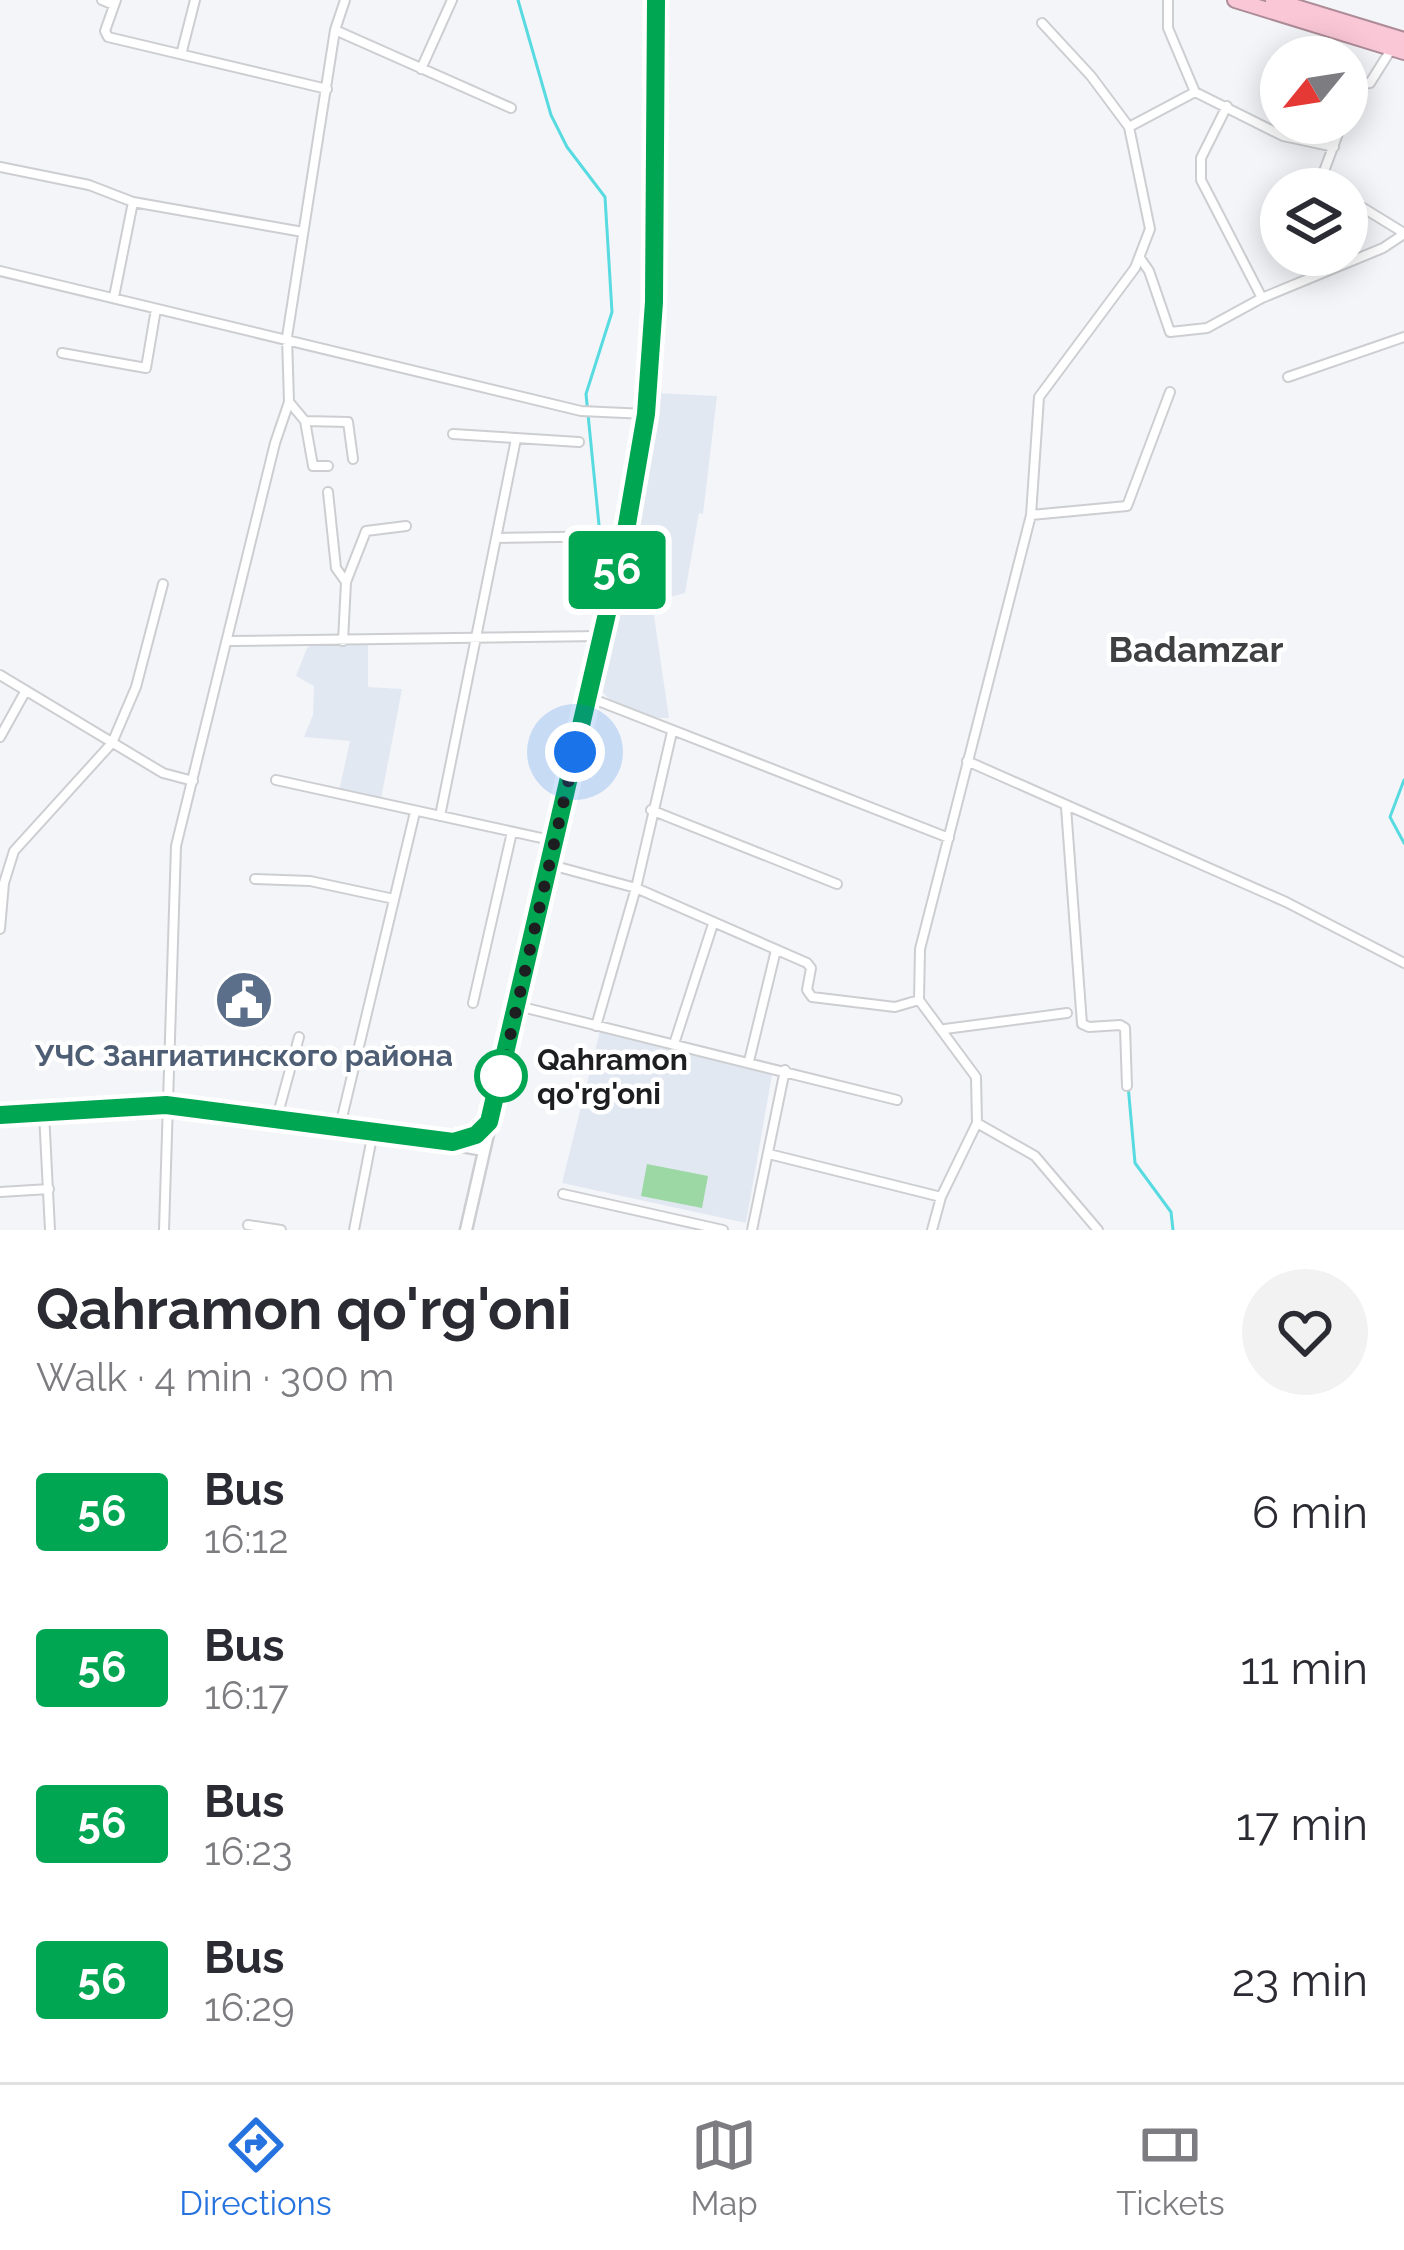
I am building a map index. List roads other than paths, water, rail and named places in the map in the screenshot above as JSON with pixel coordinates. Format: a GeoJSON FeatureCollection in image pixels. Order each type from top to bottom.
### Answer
{"type":"FeatureCollection","features":[{"type":"Feature","properties":{"kind":"highway"},"geometry":{"type":"LineString","coordinates":[[1234,0],[1400,47]]}},
{"type":"Feature","properties":{"kind":"highway"},"geometry":{"type":"LineString","coordinates":[[1273,0],[1400,47]]}},
{"type":"Feature","properties":{"kind":"main road"},"geometry":{"type":"LineString","coordinates":[[466,1230],[625,536],[646,414],[654,302],[656,0]]}},
{"type":"Feature","properties":{"kind":"main road"},"geometry":{"type":"LineString","coordinates":[[0,1115],[166,1105],[277,1117],[483,1150]]}},
{"type":"Feature","properties":{"kind":"main road"},"geometry":{"type":"LineString","coordinates":[[453,1142],[476,1135],[489,1122]]}},
{"type":"Feature","properties":{"kind":"main road"},"geometry":{"type":"LineString","coordinates":[[373,1132],[387,1138],[483,1150]]}},
{"type":"Feature","properties":{"kind":"street"},"geometry":{"type":"LineString","coordinates":[[102,0],[115,2],[105,31],[108,37],[327,89]]}},
{"type":"Feature","properties":{"kind":"street"},"geometry":{"type":"LineString","coordinates":[[182,51],[195,0]]}},
{"type":"Feature","properties":{"kind":"street"},"geometry":{"type":"LineString","coordinates":[[164,1230],[176,846],[289,402],[287,338],[335,30],[344,0]]}},
{"type":"Feature","properties":{"kind":"street"},"geometry":{"type":"LineString","coordinates":[[421,69],[452,0]]}},
{"type":"Feature","properties":{"kind":"street"},"geometry":{"type":"LineString","coordinates":[[1168,0],[1168,28],[1196,92],[1283,136],[1334,147]]}},
{"type":"Feature","properties":{"kind":"street"},"geometry":{"type":"LineString","coordinates":[[932,1230],[941,1197],[977,1123],[976,1077],[919,1000],[920,949],[1031,515],[1035,411],[1039,397],[1139,257],[1150,230],[1129,127],[1042,23]]}},
{"type":"Feature","properties":{"kind":"street"},"geometry":{"type":"LineString","coordinates":[[335,30],[511,108]]}},
{"type":"Feature","properties":{"kind":"street"},"geometry":{"type":"LineString","coordinates":[[1368,83],[1400,47]]}},
{"type":"Feature","properties":{"kind":"street"},"geometry":{"type":"LineString","coordinates":[[1129,127],[1196,92]]}},
{"type":"Feature","properties":{"kind":"street"},"geometry":{"type":"LineString","coordinates":[[1227,106],[1201,158],[1201,180],[1262,298]]}},
{"type":"Feature","properties":{"kind":"street"},"geometry":{"type":"LineString","coordinates":[[1326,168],[1335,144]]}},
{"type":"Feature","properties":{"kind":"street"},"geometry":{"type":"LineString","coordinates":[[0,167],[88,184],[133,202],[303,232]]}},
{"type":"Feature","properties":{"kind":"street"},"geometry":{"type":"LineString","coordinates":[[114,297],[133,202]]}},
{"type":"Feature","properties":{"kind":"street"},"geometry":{"type":"LineString","coordinates":[[1139,257],[1149,271],[1169,332],[1207,328],[1404,234],[1368,211]]}},
{"type":"Feature","properties":{"kind":"street"},"geometry":{"type":"LineString","coordinates":[[0,272],[581,411],[646,414]]}},
{"type":"Feature","properties":{"kind":"street"},"geometry":{"type":"LineString","coordinates":[[62,353],[146,368],[156,309]]}},
{"type":"Feature","properties":{"kind":"street"},"geometry":{"type":"LineString","coordinates":[[1288,377],[1404,337]]}},
{"type":"Feature","properties":{"kind":"street"},"geometry":{"type":"LineString","coordinates":[[1031,515],[1127,506],[1170,392]]}},
{"type":"Feature","properties":{"kind":"street"},"geometry":{"type":"LineString","coordinates":[[289,402],[305,421],[313,466],[328,466]]}},
{"type":"Feature","properties":{"kind":"street"},"geometry":{"type":"LineString","coordinates":[[305,421],[348,422],[352,459]]}},
{"type":"Feature","properties":{"kind":"street"},"geometry":{"type":"LineString","coordinates":[[453,434],[579,442]]}},
{"type":"Feature","properties":{"kind":"street"},"geometry":{"type":"LineString","coordinates":[[440,816],[516,439]]}},
{"type":"Feature","properties":{"kind":"street"},"geometry":{"type":"LineString","coordinates":[[328,492],[336,568],[346,582]]}},
{"type":"Feature","properties":{"kind":"street"},"geometry":{"type":"LineString","coordinates":[[344,641],[346,582],[366,531],[406,526]]}},
{"type":"Feature","properties":{"kind":"street"},"geometry":{"type":"LineString","coordinates":[[496,538],[625,536]]}},
{"type":"Feature","properties":{"kind":"street"},"geometry":{"type":"LineString","coordinates":[[0,928],[4,883],[14,851],[112,742],[136,687],[163,584]]}},
{"type":"Feature","properties":{"kind":"street"},"geometry":{"type":"LineString","coordinates":[[229,640],[601,636]]}},
{"type":"Feature","properties":{"kind":"street"},"geometry":{"type":"LineString","coordinates":[[0,675],[163,773],[193,781]]}},
{"type":"Feature","properties":{"kind":"street"},"geometry":{"type":"LineString","coordinates":[[0,737],[25,692]]}},
{"type":"Feature","properties":{"kind":"street"},"geometry":{"type":"LineString","coordinates":[[588,697],[949,838]]}},
{"type":"Feature","properties":{"kind":"street"},"geometry":{"type":"LineString","coordinates":[[596,1026],[636,888],[672,731]]}},
{"type":"Feature","properties":{"kind":"street"},"geometry":{"type":"LineString","coordinates":[[967,760],[1286,902],[1404,963]]}},
{"type":"Feature","properties":{"kind":"street"},"geometry":{"type":"LineString","coordinates":[[276,780],[556,841]]}},
{"type":"Feature","properties":{"kind":"street"},"geometry":{"type":"LineString","coordinates":[[1066,807],[1082,1024],[1089,1028],[1124,1026],[1127,1086]]}},
{"type":"Feature","properties":{"kind":"street"},"geometry":{"type":"LineString","coordinates":[[651,810],[837,884]]}},
{"type":"Feature","properties":{"kind":"street"},"geometry":{"type":"LineString","coordinates":[[340,1127],[415,812]]}},
{"type":"Feature","properties":{"kind":"street"},"geometry":{"type":"LineString","coordinates":[[473,1003],[512,832]]}},
{"type":"Feature","properties":{"kind":"street"},"geometry":{"type":"LineString","coordinates":[[551,865],[636,888],[810,965],[807,990],[812,998],[895,1007],[919,1000]]}},
{"type":"Feature","properties":{"kind":"street"},"geometry":{"type":"LineString","coordinates":[[255,879],[310,881],[394,899]]}},
{"type":"Feature","properties":{"kind":"street"},"geometry":{"type":"LineString","coordinates":[[674,1044],[713,924]]}},
{"type":"Feature","properties":{"kind":"street"},"geometry":{"type":"LineString","coordinates":[[748,1061],[776,950]]}},
{"type":"Feature","properties":{"kind":"street"},"geometry":{"type":"LineString","coordinates":[[518,1006],[897,1100]]}},
{"type":"Feature","properties":{"kind":"street"},"geometry":{"type":"LineString","coordinates":[[944,1029],[1067,1013]]}},
{"type":"Feature","properties":{"kind":"street"},"geometry":{"type":"LineString","coordinates":[[277,1117],[299,1036]]}},
{"type":"Feature","properties":{"kind":"street"},"geometry":{"type":"LineString","coordinates":[[752,1230],[785,1070]]}},
{"type":"Feature","properties":{"kind":"street"},"geometry":{"type":"LineString","coordinates":[[44,1112],[50,1230]]}},
{"type":"Feature","properties":{"kind":"street"},"geometry":{"type":"LineString","coordinates":[[977,1123],[1035,1156],[1098,1230]]}},
{"type":"Feature","properties":{"kind":"street"},"geometry":{"type":"LineString","coordinates":[[354,1230],[373,1132]]}},
{"type":"Feature","properties":{"kind":"street"},"geometry":{"type":"LineString","coordinates":[[769,1154],[941,1197]]}},
{"type":"Feature","properties":{"kind":"street"},"geometry":{"type":"LineString","coordinates":[[0,1192],[50,1189]]}},
{"type":"Feature","properties":{"kind":"street"},"geometry":{"type":"LineString","coordinates":[[563,1194],[723,1230]]}},
{"type":"Feature","properties":{"kind":"street"},"geometry":{"type":"LineString","coordinates":[[248,1225],[281,1230]]}},
{"type":"Feature","properties":{"kind":"waterway"},"geometry":{"type":"LineString","coordinates":[[518,0],[551,115],[567,147],[605,197],[612,312],[586,394],[599,525]]}},
{"type":"Feature","properties":{"kind":"waterway"},"geometry":{"type":"LineString","coordinates":[[1404,780],[1390,817],[1404,843]]}},
{"type":"Feature","properties":{"kind":"waterway"},"geometry":{"type":"LineString","coordinates":[[1128,1085],[1135,1163],[1171,1212],[1173,1230]]}},
{"type":"Feature","properties":{"kind":"place","name":"УЧС Зангиатинского района"},"geometry":{"type":"Point","coordinates":[244,1000]}},
{"type":"Feature","properties":{"kind":"place","name":"Qahramon qo'rg'oni"},"geometry":{"type":"Point","coordinates":[501,1076]}},
{"type":"Feature","properties":{"kind":"district","name":"Badamzar"},"geometry":{"type":"Point","coordinates":[1196,649]}}]}
